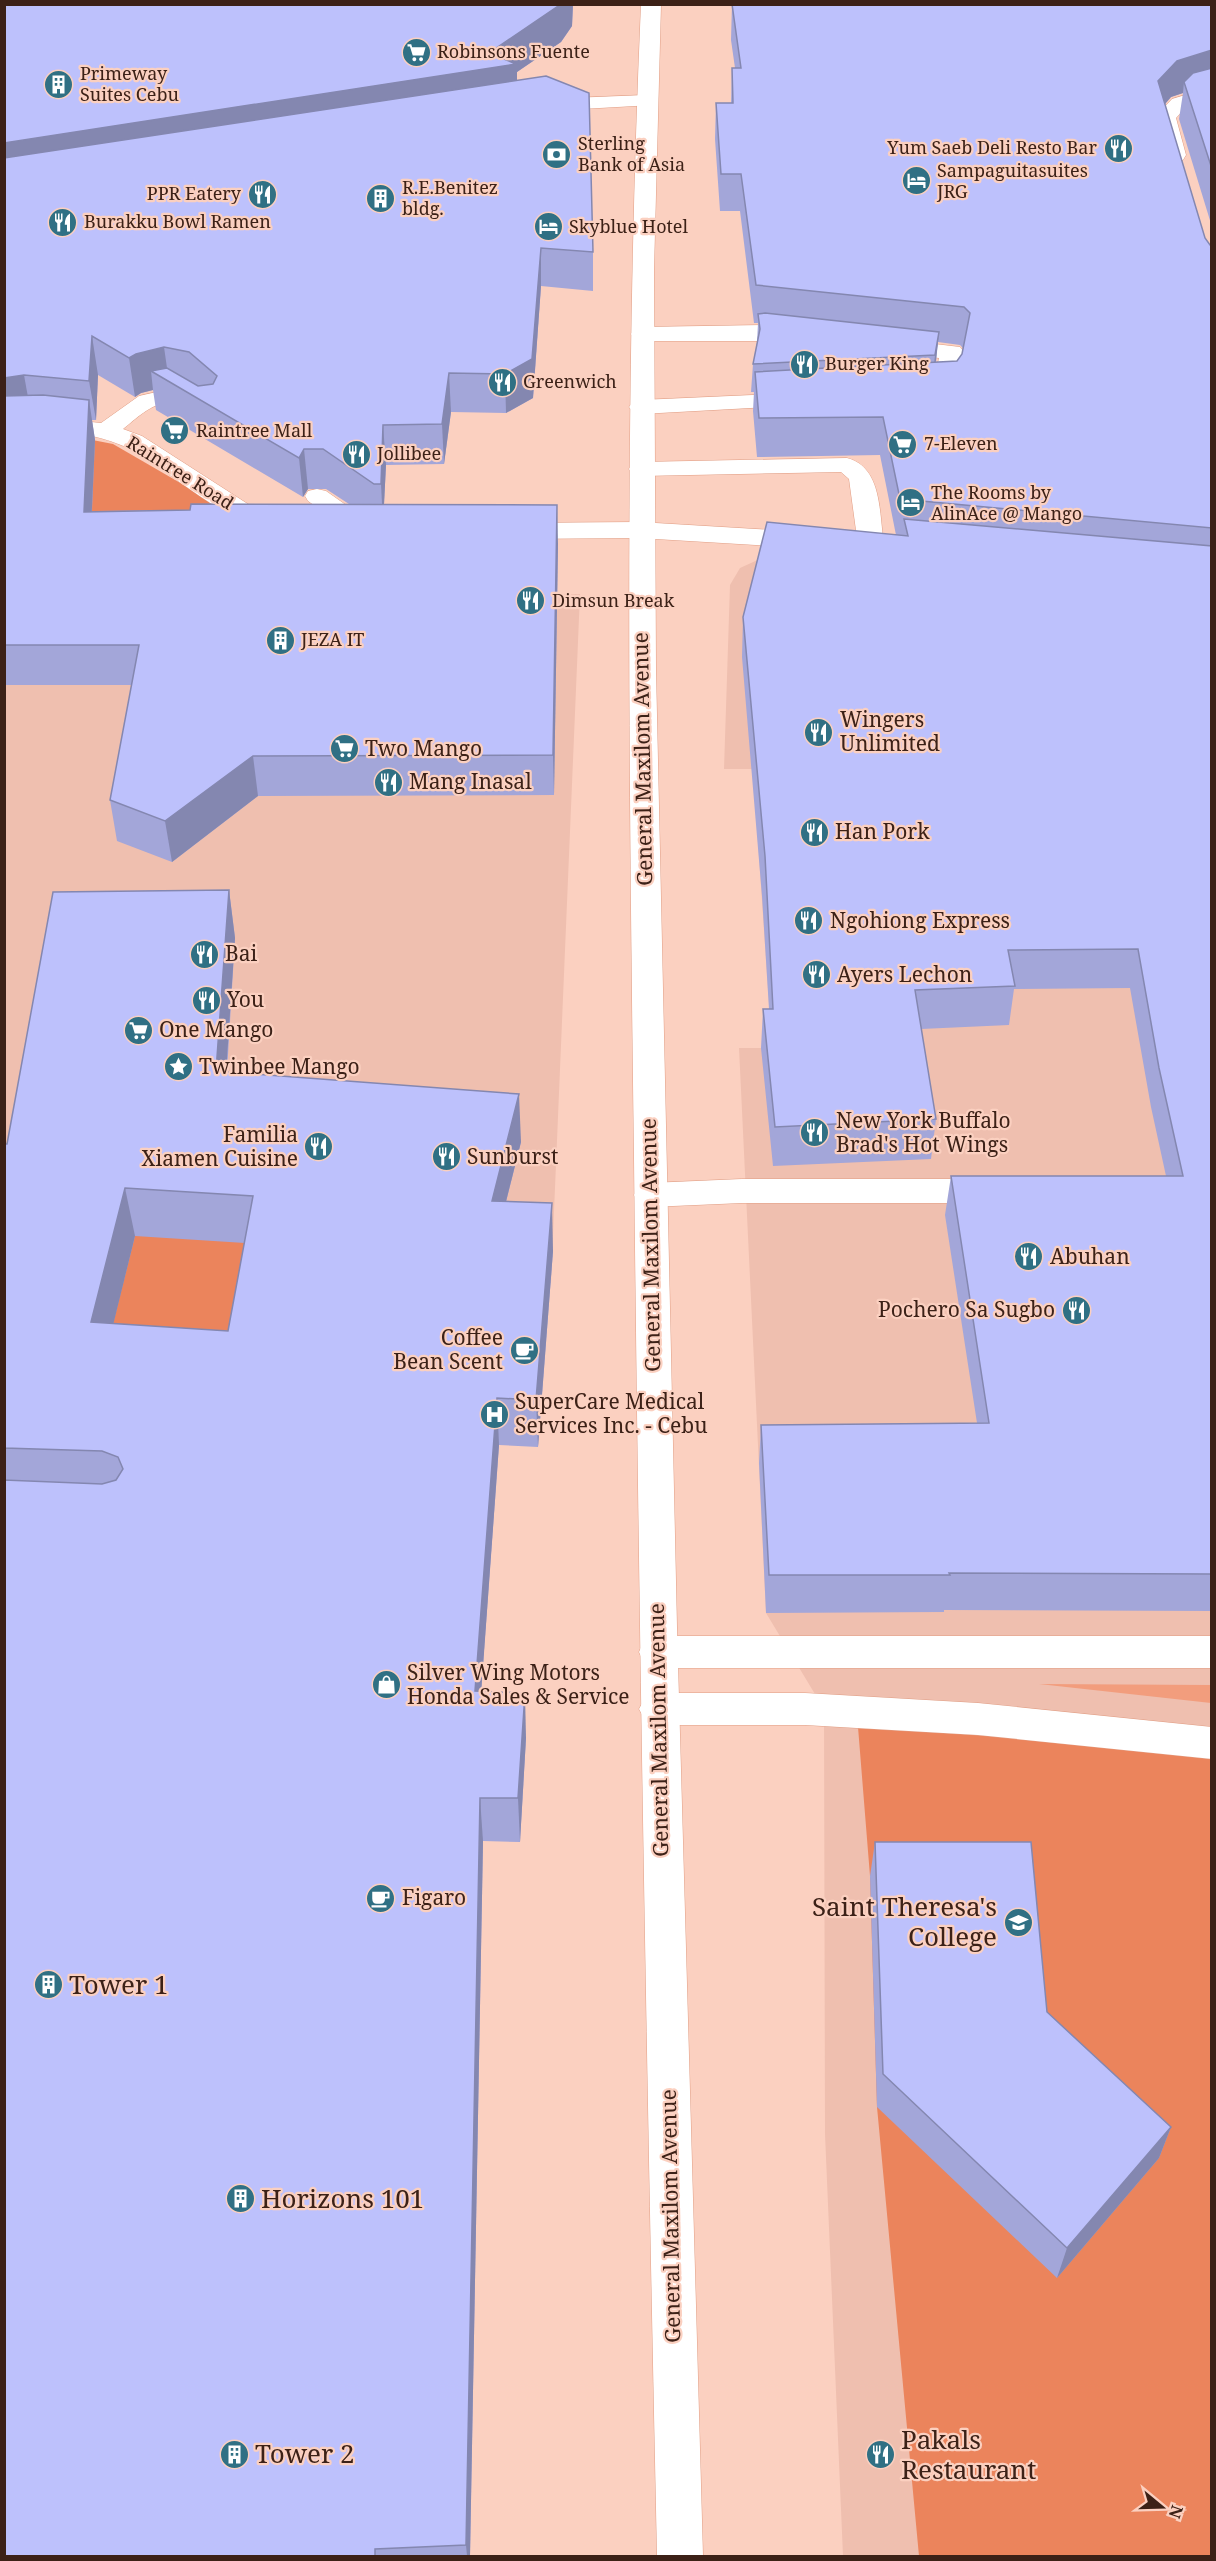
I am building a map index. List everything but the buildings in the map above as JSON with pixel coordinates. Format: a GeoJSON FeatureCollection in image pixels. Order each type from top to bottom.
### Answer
{"type":"FeatureCollection","features":[{"type":"Feature","properties":{"kind":"main road","name":"General Maxilom Avenue"},"geometry":{"type":"LineString","coordinates":[[651,4],[646,102],[639,530],[658,1709],[680,2556]]}},
{"type":"Feature","properties":{"kind":"main road"},"geometry":{"type":"LineString","coordinates":[[1180,174],[1165,117],[1179,103],[1212,93]]}},
{"type":"Feature","properties":{"kind":"main road"},"geometry":{"type":"LineString","coordinates":[[528,107],[552,104],[646,102]]}},
{"type":"Feature","properties":{"kind":"main road"},"geometry":{"type":"LineString","coordinates":[[643,334],[764,332],[830,339]]}},
{"type":"Feature","properties":{"kind":"main road"},"geometry":{"type":"LineString","coordinates":[[874,344],[952,352],[944,392],[910,394]]}},
{"type":"Feature","properties":{"kind":"main road"},"geometry":{"type":"LineString","coordinates":[[106,431],[148,399],[165,395],[182,397],[208,417]]}},
{"type":"Feature","properties":{"kind":"main road"},"geometry":{"type":"LineString","coordinates":[[641,407],[805,405]]}},
{"type":"Feature","properties":{"kind":"main road","name":"Raintree Road"},"geometry":{"type":"LineString","coordinates":[[4,426],[32,423],[106,431],[133,441],[256,520],[296,530]]}},
{"type":"Feature","properties":{"kind":"main road"},"geometry":{"type":"LineString","coordinates":[[490,531],[639,530],[753,535],[862,545],[861,476],[847,465],[807,461],[641,469]]}},
{"type":"Feature","properties":{"kind":"main road"},"geometry":{"type":"LineString","coordinates":[[317,496],[377,534],[324,534]]}},
{"type":"Feature","properties":{"kind":"main road"},"geometry":{"type":"LineString","coordinates":[[650,1195],[765,1191],[1021,1191]]}},
{"type":"Feature","properties":{"kind":"main road"},"geometry":{"type":"LineString","coordinates":[[657,1652],[1212,1652]]}},
{"type":"Feature","properties":{"kind":"main road"},"geometry":{"type":"LineString","coordinates":[[658,1709],[805,1708],[978,1719],[1212,1743]]}},
{"type":"Feature","properties":{"kind":"shaded area"},"geometry":{"type":"Polygon","coordinates":[[[72,436],[113,444],[284,543],[188,593],[4,444],[72,436]]]}},
{"type":"Feature","properties":{"kind":"shaded area"},"geometry":{"type":"Polygon","coordinates":[[[762,558],[1211,601],[1211,2556],[843,2556],[825,2134],[824,1709],[766,1613],[739,1048],[772,1048],[753,769],[724,769],[730,585],[740,568],[762,558]]]}},
{"type":"Feature","properties":{"kind":"shaded area"},"geometry":{"type":"Polygon","coordinates":[[[4,593],[580,594],[551,1283],[380,1278],[371,1252],[96,1233],[5,1187],[4,593]]]}},
{"type":"Feature","properties":{"kind":"shaded area"},"geometry":{"type":"Polygon","coordinates":[[[4,1187],[372,1252],[241,1353],[5,1357],[4,1187]]]}},
{"type":"Feature","properties":{"kind":"shaded area"},"geometry":{"type":"Polygon","coordinates":[[[1039,1684],[1211,1685],[1211,1703],[1039,1684]]]}},
{"type":"Feature","properties":{"kind":"shaded area","name":"Saint Theresa's College"},"geometry":{"type":"Polygon","coordinates":[[[858,1727],[1192,1750],[1211,1756],[1211,2556],[919,2556],[877,2107],[870,1876],[858,1727]]]}},
{"type":"Feature","properties":{"kind":"place","name":"Robinsons Fuente"},"geometry":{"type":"Point","coordinates":[416,52]}},
{"type":"Feature","properties":{"kind":"place","name":"Primeway Suites Cebu"},"geometry":{"type":"Point","coordinates":[59,84]}},
{"type":"Feature","properties":{"kind":"place","name":"Yum Saeb Deli Resto Bar"},"geometry":{"type":"Point","coordinates":[1118,148]}},
{"type":"Feature","properties":{"kind":"place","name":"Sterling Bank of Asia"},"geometry":{"type":"Point","coordinates":[557,154]}},
{"type":"Feature","properties":{"kind":"place","name":"Sampaguitasuites JRG"},"geometry":{"type":"Point","coordinates":[916,181]}},
{"type":"Feature","properties":{"kind":"place","name":"PPR Eatery"},"geometry":{"type":"Point","coordinates":[262,194]}},
{"type":"Feature","properties":{"kind":"place","name":"R.E.Benitez bldg."},"geometry":{"type":"Point","coordinates":[381,198]}},
{"type":"Feature","properties":{"kind":"place","name":"Burakku Bowl Ramen"},"geometry":{"type":"Point","coordinates":[63,222]}},
{"type":"Feature","properties":{"kind":"place","name":"Skyblue Hotel"},"geometry":{"type":"Point","coordinates":[548,227]}},
{"type":"Feature","properties":{"kind":"place","name":"Burger King"},"geometry":{"type":"Point","coordinates":[804,364]}},
{"type":"Feature","properties":{"kind":"place","name":"Greenwich"},"geometry":{"type":"Point","coordinates":[502,382]}},
{"type":"Feature","properties":{"kind":"place","name":"Raintree Mall"},"geometry":{"type":"Point","coordinates":[175,431]}},
{"type":"Feature","properties":{"kind":"place","name":"7-Eleven"},"geometry":{"type":"Point","coordinates":[903,444]}},
{"type":"Feature","properties":{"kind":"place","name":"Jollibee"},"geometry":{"type":"Point","coordinates":[356,454]}},
{"type":"Feature","properties":{"kind":"place","name":"The Rooms by AlinAce @ Mango"},"geometry":{"type":"Point","coordinates":[910,503]}},
{"type":"Feature","properties":{"kind":"place","name":"Dimsun Break"},"geometry":{"type":"Point","coordinates":[531,601]}},
{"type":"Feature","properties":{"kind":"place","name":"JEZA IT"},"geometry":{"type":"Point","coordinates":[280,640]}},
{"type":"Feature","properties":{"kind":"place","name":"Wingers Unlimited"},"geometry":{"type":"Point","coordinates":[819,732]}},
{"type":"Feature","properties":{"kind":"place","name":"Two Mango"},"geometry":{"type":"Point","coordinates":[344,749]}},
{"type":"Feature","properties":{"kind":"place","name":"Mang Inasal"},"geometry":{"type":"Point","coordinates":[388,782]}},
{"type":"Feature","properties":{"kind":"place","name":"Han Pork"},"geometry":{"type":"Point","coordinates":[814,832]}},
{"type":"Feature","properties":{"kind":"place","name":"Ngohiong Express"},"geometry":{"type":"Point","coordinates":[809,921]}},
{"type":"Feature","properties":{"kind":"place","name":"Bai"},"geometry":{"type":"Point","coordinates":[204,954]}},
{"type":"Feature","properties":{"kind":"place","name":"Ayers Lechon"},"geometry":{"type":"Point","coordinates":[816,975]}},
{"type":"Feature","properties":{"kind":"place","name":"You"},"geometry":{"type":"Point","coordinates":[206,1000]}},
{"type":"Feature","properties":{"kind":"place","name":"One Mango"},"geometry":{"type":"Point","coordinates":[138,1030]}},
{"type":"Feature","properties":{"kind":"place","name":"Twinbee Mango"},"geometry":{"type":"Point","coordinates":[178,1067]}},
{"type":"Feature","properties":{"kind":"place","name":"New York Buffalo Brad's Hot Wings"},"geometry":{"type":"Point","coordinates":[815,1133]}},
{"type":"Feature","properties":{"kind":"place","name":"Familia Xiamen Cuisine"},"geometry":{"type":"Point","coordinates":[319,1147]}},
{"type":"Feature","properties":{"kind":"place","name":"Sunburst"},"geometry":{"type":"Point","coordinates":[446,1157]}},
{"type":"Feature","properties":{"kind":"place","name":"Abuhan"},"geometry":{"type":"Point","coordinates":[1029,1257]}},
{"type":"Feature","properties":{"kind":"place","name":"Pochero Sa Sugbo"},"geometry":{"type":"Point","coordinates":[1076,1310]}},
{"type":"Feature","properties":{"kind":"place","name":"Coffee Bean Scent"},"geometry":{"type":"Point","coordinates":[524,1350]}},
{"type":"Feature","properties":{"kind":"place","name":"SuperCare Medical Services Inc. - Cebu"},"geometry":{"type":"Point","coordinates":[494,1414]}},
{"type":"Feature","properties":{"kind":"place","name":"Silver Wing Motors Honda Sales & Service"},"geometry":{"type":"Point","coordinates":[386,1685]}},
{"type":"Feature","properties":{"kind":"place","name":"Figaro"},"geometry":{"type":"Point","coordinates":[381,1898]}},
{"type":"Feature","properties":{"kind":"place","name":"Saint Theresa's College"},"geometry":{"type":"Point","coordinates":[1018,1922]}},
{"type":"Feature","properties":{"kind":"place","name":"Tower 1"},"geometry":{"type":"Point","coordinates":[48,1985]}},
{"type":"Feature","properties":{"kind":"place","name":"Horizons 101"},"geometry":{"type":"Point","coordinates":[240,2199]}},
{"type":"Feature","properties":{"kind":"place","name":"Tower 2"},"geometry":{"type":"Point","coordinates":[234,2454]}},
{"type":"Feature","properties":{"kind":"place","name":"Pakals Restaurant"},"geometry":{"type":"Point","coordinates":[880,2455]}}]}
